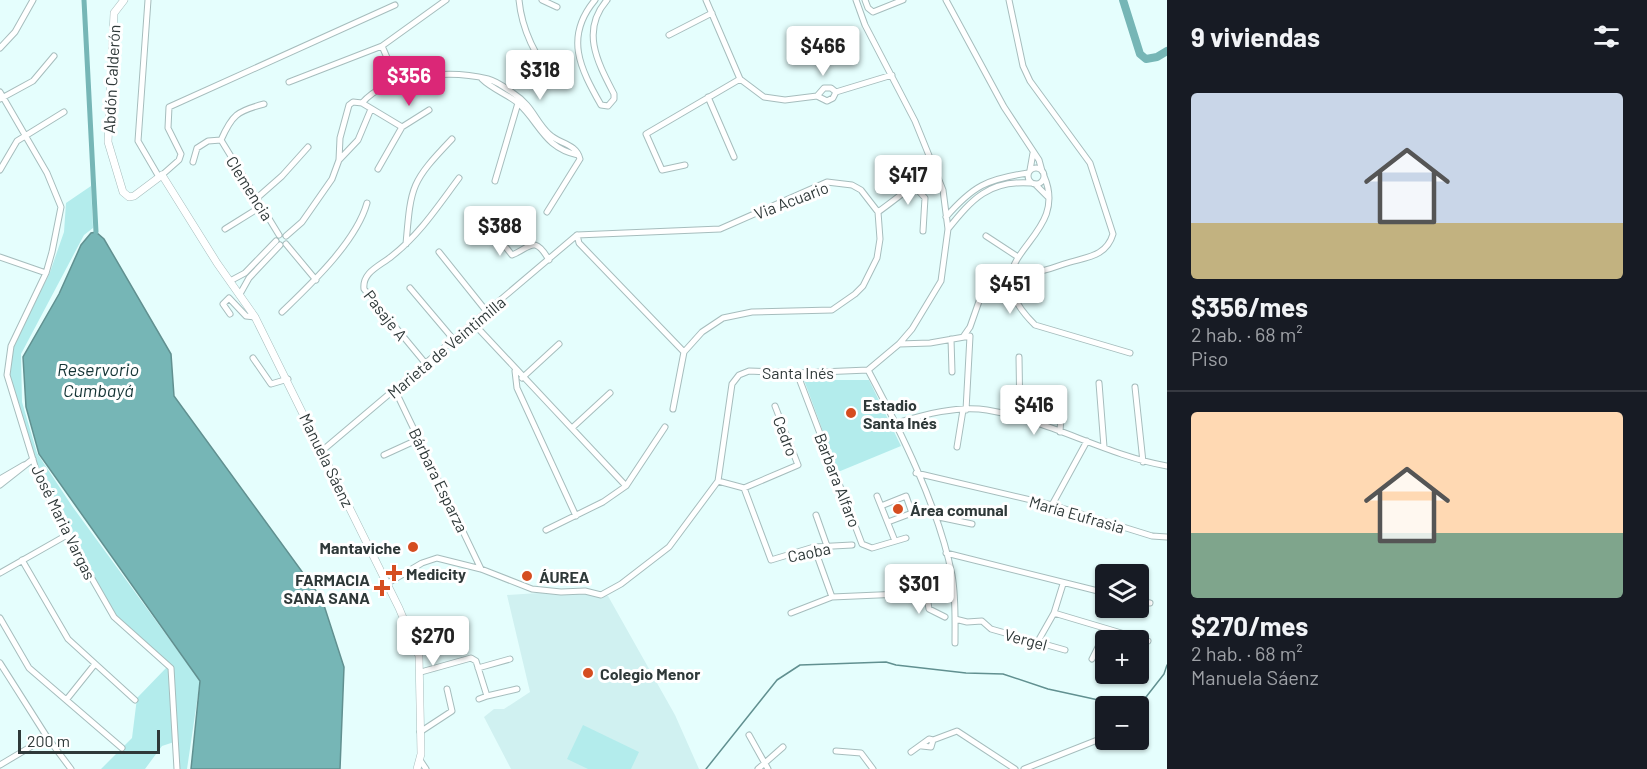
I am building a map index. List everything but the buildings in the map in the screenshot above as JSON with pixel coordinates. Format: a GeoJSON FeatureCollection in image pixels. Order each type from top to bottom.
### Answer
{"type":"FeatureCollection","features":[{"type":"Feature","properties":{"kind":"street"},"geometry":{"type":"LineString","coordinates":[[0,48],[15,32],[33,0]]}},
{"type":"Feature","properties":{"kind":"street","name":"Abdón Calderón"},"geometry":{"type":"LineString","coordinates":[[124,0],[114,13],[108,142],[126,195],[134,196],[159,175]]}},
{"type":"Feature","properties":{"kind":"street"},"geometry":{"type":"LineString","coordinates":[[148,0],[138,141],[159,175],[179,160],[182,154],[168,128],[169,107],[395,5]]}},
{"type":"Feature","properties":{"kind":"street"},"geometry":{"type":"LineString","coordinates":[[289,82],[382,46],[446,0]]}},
{"type":"Feature","properties":{"kind":"street"},"geometry":{"type":"LineString","coordinates":[[519,0],[521,18],[540,64],[558,85]]}},
{"type":"Feature","properties":{"kind":"street"},"geometry":{"type":"LineString","coordinates":[[542,0],[557,7]]}},
{"type":"Feature","properties":{"kind":"street"},"geometry":{"type":"LineString","coordinates":[[595,0],[584,14],[578,33],[578,54],[601,105],[608,106],[614,99],[614,94],[600,67],[592,39],[595,21],[607,0]]}},
{"type":"Feature","properties":{"kind":"street"},"geometry":{"type":"LineString","coordinates":[[706,0],[740,79],[764,97],[785,100],[817,96],[823,101],[830,100],[837,92],[892,75]]}},
{"type":"Feature","properties":{"kind":"street"},"geometry":{"type":"LineString","coordinates":[[856,0],[865,25],[892,75],[938,174],[945,200],[948,229],[941,281],[922,313],[899,344],[868,370],[896,423],[934,516],[946,553],[953,584],[955,644]]}},
{"type":"Feature","properties":{"kind":"street"},"geometry":{"type":"LineString","coordinates":[[865,0],[868,8],[873,12],[903,0]]}},
{"type":"Feature","properties":{"kind":"street"},"geometry":{"type":"LineString","coordinates":[[946,0],[1041,164],[1043,173],[1048,196],[1047,218],[1018,257],[1010,276],[1010,292],[1020,309],[1035,325],[1130,353]]}},
{"type":"Feature","properties":{"kind":"street"},"geometry":{"type":"LineString","coordinates":[[1009,0],[1023,66],[1030,81],[1090,163],[1113,234],[1106,249],[1095,256],[1049,271],[1010,276]]}},
{"type":"Feature","properties":{"kind":"street"},"geometry":{"type":"LineString","coordinates":[[669,34],[712,13]]}},
{"type":"Feature","properties":{"kind":"street"},"geometry":{"type":"LineString","coordinates":[[382,46],[397,81]]}},
{"type":"Feature","properties":{"kind":"street"},"geometry":{"type":"LineString","coordinates":[[1,96],[33,81],[54,56]]}},
{"type":"Feature","properties":{"kind":"street"},"geometry":{"type":"LineString","coordinates":[[362,103],[376,90],[397,81],[435,76],[488,79],[514,93],[534,111],[549,135],[574,148],[578,155],[579,159],[546,212]]}},
{"type":"Feature","properties":{"kind":"street"},"geometry":{"type":"LineString","coordinates":[[482,79],[518,103],[530,114],[546,139],[578,155]]}},
{"type":"Feature","properties":{"kind":"street"},"geometry":{"type":"LineString","coordinates":[[686,165],[663,170],[646,134],[740,79]]}},
{"type":"Feature","properties":{"kind":"street"},"geometry":{"type":"LineString","coordinates":[[817,96],[821,90],[827,88],[837,92]]}},
{"type":"Feature","properties":{"kind":"street","name":"José Maria Vargas"},"geometry":{"type":"LineString","coordinates":[[1,96],[59,199],[58,231],[46,273],[11,346],[8,375],[33,459],[67,535],[114,617],[171,668],[177,769]]}},
{"type":"Feature","properties":{"kind":"street"},"geometry":{"type":"LineString","coordinates":[[708,97],[734,157]]}},
{"type":"Feature","properties":{"kind":"street"},"geometry":{"type":"LineString","coordinates":[[339,160],[340,142],[349,105],[353,102],[362,103],[402,127]]}},
{"type":"Feature","properties":{"kind":"street"},"geometry":{"type":"LineString","coordinates":[[495,181],[518,103]]}},
{"type":"Feature","properties":{"kind":"street","name":"Clemencia"},"geometry":{"type":"LineString","coordinates":[[221,140],[229,122],[241,110],[264,104]]}},
{"type":"Feature","properties":{"kind":"street"},"geometry":{"type":"LineString","coordinates":[[230,281],[245,273],[302,222],[322,195],[339,160],[354,146],[371,109]]}},
{"type":"Feature","properties":{"kind":"street"},"geometry":{"type":"LineString","coordinates":[[378,169],[402,127],[429,110]]}},
{"type":"Feature","properties":{"kind":"street"},"geometry":{"type":"LineString","coordinates":[[0,170],[13,146],[25,135],[64,112]]}},
{"type":"Feature","properties":{"kind":"street"},"geometry":{"type":"LineString","coordinates":[[406,244],[410,198],[417,177],[452,139]]}},
{"type":"Feature","properties":{"kind":"street","name":"Clemencia"},"geometry":{"type":"LineString","coordinates":[[193,162],[197,148],[208,141],[221,140]]}},
{"type":"Feature","properties":{"kind":"street","name":"Clemencia"},"geometry":{"type":"LineString","coordinates":[[221,140],[281,240],[316,280]]}},
{"type":"Feature","properties":{"kind":"street"},"geometry":{"type":"LineString","coordinates":[[340,142],[354,146]]}},
{"type":"Feature","properties":{"kind":"street"},"geometry":{"type":"LineString","coordinates":[[257,198],[282,176],[308,147]]}},
{"type":"Feature","properties":{"kind":"street"},"geometry":{"type":"LineString","coordinates":[[1033,153],[1029,172],[1033,183],[1048,196]]}},
{"type":"Feature","properties":{"kind":"street"},"geometry":{"type":"LineString","coordinates":[[946,217],[976,187],[991,180],[1029,172],[1036,168],[1043,173]]}},
{"type":"Feature","properties":{"kind":"street"},"geometry":{"type":"LineString","coordinates":[[948,229],[966,207],[994,187],[1041,182],[1043,173]]}},
{"type":"Feature","properties":{"kind":"street"},"geometry":{"type":"LineString","coordinates":[[673,409],[684,352],[702,332],[723,318],[752,312],[832,310],[863,286],[877,258],[880,239],[878,212],[925,179],[938,174]]}},
{"type":"Feature","properties":{"kind":"street","name":"Manuela Sáenz"},"geometry":{"type":"LineString","coordinates":[[159,175],[255,317],[388,583],[419,656],[421,672],[420,760],[417,769]]}},
{"type":"Feature","properties":{"kind":"street","name":"Pasaje A"},"geometry":{"type":"LineString","coordinates":[[426,364],[364,289],[363,282],[367,274],[406,244],[420,230],[459,178]]}},
{"type":"Feature","properties":{"kind":"street","name":"Via Acuario"},"geometry":{"type":"LineString","coordinates":[[577,236],[720,229],[827,182],[852,185],[861,190],[878,212]]}},
{"type":"Feature","properties":{"kind":"street"},"geometry":{"type":"LineString","coordinates":[[915,187],[925,198],[923,231]]}},
{"type":"Feature","properties":{"kind":"street"},"geometry":{"type":"LineString","coordinates":[[976,187],[981,195]]}},
{"type":"Feature","properties":{"kind":"street"},"geometry":{"type":"LineString","coordinates":[[945,200],[960,202],[966,207]]}},
{"type":"Feature","properties":{"kind":"street"},"geometry":{"type":"LineString","coordinates":[[282,312],[316,280],[355,234],[362,222],[367,203]]}},
{"type":"Feature","properties":{"kind":"street"},"geometry":{"type":"LineString","coordinates":[[225,229],[262,206]]}},
{"type":"Feature","properties":{"kind":"street"},"geometry":{"type":"LineString","coordinates":[[477,211],[512,255],[527,244],[533,244],[538,246],[549,260]]}},
{"type":"Feature","properties":{"kind":"street"},"geometry":{"type":"LineString","coordinates":[[951,212],[957,218]]}},
{"type":"Feature","properties":{"kind":"street"},"geometry":{"type":"LineString","coordinates":[[577,236],[579,243],[684,352]]}},
{"type":"Feature","properties":{"kind":"street","name":"Marieta de Veintimilla"},"geometry":{"type":"LineString","coordinates":[[322,450],[577,236]]}},
{"type":"Feature","properties":{"kind":"street"},"geometry":{"type":"LineString","coordinates":[[986,237],[1018,257]]}},
{"type":"Feature","properties":{"kind":"street"},"geometry":{"type":"LineString","coordinates":[[240,294],[249,278],[281,240]]}},
{"type":"Feature","properties":{"kind":"street"},"geometry":{"type":"LineString","coordinates":[[439,252],[487,312]]}},
{"type":"Feature","properties":{"kind":"street"},"geometry":{"type":"LineString","coordinates":[[0,257],[46,273]]}},
{"type":"Feature","properties":{"kind":"street"},"geometry":{"type":"LineString","coordinates":[[963,337],[970,327],[990,270]]}},
{"type":"Feature","properties":{"kind":"street"},"geometry":{"type":"LineString","coordinates":[[410,288],[454,340]]}},
{"type":"Feature","properties":{"kind":"street"},"geometry":{"type":"LineString","coordinates":[[230,314],[223,304],[230,298],[246,316],[255,317]]}},
{"type":"Feature","properties":{"kind":"street"},"geometry":{"type":"LineString","coordinates":[[474,324],[515,371],[626,486]]}},
{"type":"Feature","properties":{"kind":"street"},"geometry":{"type":"LineString","coordinates":[[899,344],[918,344],[971,337],[965,410],[957,447]]}},
{"type":"Feature","properties":{"kind":"street"},"geometry":{"type":"LineString","coordinates":[[951,339],[952,372]]}},
{"type":"Feature","properties":{"kind":"street"},"geometry":{"type":"LineString","coordinates":[[522,378],[559,344]]}},
{"type":"Feature","properties":{"kind":"street"},"geometry":{"type":"LineString","coordinates":[[1019,357],[1020,419]]}},
{"type":"Feature","properties":{"kind":"street"},"geometry":{"type":"LineString","coordinates":[[253,358],[270,383],[288,379]]}},
{"type":"Feature","properties":{"kind":"street","name":"Santa Inés"},"geometry":{"type":"LineString","coordinates":[[388,583],[422,563],[437,558],[481,569],[532,589],[561,592],[585,591],[601,595],[621,584],[669,547],[718,481],[732,384],[739,375],[749,371],[797,373],[868,370]]}},
{"type":"Feature","properties":{"kind":"street"},"geometry":{"type":"LineString","coordinates":[[515,371],[518,388],[576,516]]}},
{"type":"Feature","properties":{"kind":"street","name":"Barbara Alfaro"},"geometry":{"type":"LineString","coordinates":[[797,373],[862,544],[872,548],[906,538]]}},
{"type":"Feature","properties":{"kind":"street"},"geometry":{"type":"LineString","coordinates":[[1099,383],[1104,447]]}},
{"type":"Feature","properties":{"kind":"street"},"geometry":{"type":"LineString","coordinates":[[1135,387],[1143,462]]}},
{"type":"Feature","properties":{"kind":"street","name":"Bárbara Esparza"},"geometry":{"type":"LineString","coordinates":[[395,390],[481,569]]}},
{"type":"Feature","properties":{"kind":"street"},"geometry":{"type":"LineString","coordinates":[[572,428],[610,393]]}},
{"type":"Feature","properties":{"kind":"street"},"geometry":{"type":"LineString","coordinates":[[1060,432],[1062,398]]}},
{"type":"Feature","properties":{"kind":"street","name":"Cedro"},"geometry":{"type":"LineString","coordinates":[[744,488],[798,465],[775,406]]}},
{"type":"Feature","properties":{"kind":"street"},"geometry":{"type":"LineString","coordinates":[[896,423],[921,415],[985,410],[1060,432],[1143,462],[1167,466]]}},
{"type":"Feature","properties":{"kind":"street"},"geometry":{"type":"LineString","coordinates":[[546,530],[576,516],[626,486],[664,427]]}},
{"type":"Feature","properties":{"kind":"street"},"geometry":{"type":"LineString","coordinates":[[384,455],[419,439]]}},
{"type":"Feature","properties":{"kind":"street"},"geometry":{"type":"LineString","coordinates":[[1052,505],[1087,441]]}},
{"type":"Feature","properties":{"kind":"street"},"geometry":{"type":"LineString","coordinates":[[0,479],[33,459]]}},
{"type":"Feature","properties":{"kind":"street"},"geometry":{"type":"LineString","coordinates":[[0,485],[24,465]]}},
{"type":"Feature","properties":{"kind":"street","name":"María Eufrasia"},"geometry":{"type":"LineString","coordinates":[[916,473],[1052,505],[1152,536],[1167,537]]}},
{"type":"Feature","properties":{"kind":"street"},"geometry":{"type":"LineString","coordinates":[[718,481],[744,488]]}},
{"type":"Feature","properties":{"kind":"street","name":"Caoba"},"geometry":{"type":"LineString","coordinates":[[744,488],[771,561],[814,547],[852,544]]}},
{"type":"Feature","properties":{"kind":"street"},"geometry":{"type":"LineString","coordinates":[[877,496],[895,541]]}},
{"type":"Feature","properties":{"kind":"street"},"geometry":{"type":"LineString","coordinates":[[881,506],[906,496],[912,513],[888,522]]}},
{"type":"Feature","properties":{"kind":"street"},"geometry":{"type":"LineString","coordinates":[[816,515],[827,546]]}},
{"type":"Feature","properties":{"kind":"street"},"geometry":{"type":"LineString","coordinates":[[934,516],[972,524]]}},
{"type":"Feature","properties":{"kind":"street"},"geometry":{"type":"LineString","coordinates":[[0,573],[67,535]]}},
{"type":"Feature","properties":{"kind":"street"},"geometry":{"type":"LineString","coordinates":[[814,547],[832,597]]}},
{"type":"Feature","properties":{"kind":"street"},"geometry":{"type":"LineString","coordinates":[[946,553],[1095,591]]}},
{"type":"Feature","properties":{"kind":"street"},"geometry":{"type":"LineString","coordinates":[[22,560],[68,639],[135,700]]}},
{"type":"Feature","properties":{"kind":"street"},"geometry":{"type":"LineString","coordinates":[[1037,643],[1054,614],[1063,584]]}},
{"type":"Feature","properties":{"kind":"street"},"geometry":{"type":"LineString","coordinates":[[791,613],[832,597],[901,594],[935,588]]}},
{"type":"Feature","properties":{"kind":"street"},"geometry":{"type":"LineString","coordinates":[[926,590],[929,609],[945,617]]}},
{"type":"Feature","properties":{"kind":"street"},"geometry":{"type":"LineString","coordinates":[[1054,614],[1113,630]]}},
{"type":"Feature","properties":{"kind":"street"},"geometry":{"type":"LineString","coordinates":[[0,618],[26,664],[122,748]]}},
{"type":"Feature","properties":{"kind":"street","name":"Vergel"},"geometry":{"type":"LineString","coordinates":[[955,619],[968,622],[982,621],[990,629],[1065,650]]}},
{"type":"Feature","properties":{"kind":"street"},"geometry":{"type":"LineString","coordinates":[[1092,659],[1107,628]]}},
{"type":"Feature","properties":{"kind":"street"},"geometry":{"type":"LineString","coordinates":[[421,672],[471,658],[476,661],[487,696]]}},
{"type":"Feature","properties":{"kind":"street"},"geometry":{"type":"LineString","coordinates":[[478,668],[510,659]]}},
{"type":"Feature","properties":{"kind":"street"},"geometry":{"type":"LineString","coordinates":[[68,699],[95,664]]}},
{"type":"Feature","properties":{"kind":"street"},"geometry":{"type":"LineString","coordinates":[[1,666],[47,737],[71,769]]}},
{"type":"Feature","properties":{"kind":"street"},"geometry":{"type":"LineString","coordinates":[[420,732],[452,711],[447,689]]}},
{"type":"Feature","properties":{"kind":"street"},"geometry":{"type":"LineString","coordinates":[[479,699],[517,689]]}},
{"type":"Feature","properties":{"kind":"street"},"geometry":{"type":"LineString","coordinates":[[911,753],[928,739],[933,740],[959,731],[1015,769]]}},
{"type":"Feature","properties":{"kind":"street"},"geometry":{"type":"LineString","coordinates":[[749,735],[768,769]]}},
{"type":"Feature","properties":{"kind":"street"},"geometry":{"type":"LineString","coordinates":[[0,765],[47,737]]}},
{"type":"Feature","properties":{"kind":"street"},"geometry":{"type":"LineString","coordinates":[[1024,769],[1095,741]]}},
{"type":"Feature","properties":{"kind":"street"},"geometry":{"type":"LineString","coordinates":[[758,769],[783,747]]}},
{"type":"Feature","properties":{"kind":"street"},"geometry":{"type":"LineString","coordinates":[[836,751],[861,753],[873,769]]}},
{"type":"Feature","properties":{"kind":"street"},"geometry":{"type":"LineString","coordinates":[[420,760],[426,769]]}},
{"type":"Feature","properties":{"kind":"shaded area"},"geometry":{"type":"Polygon","coordinates":[[[91,186],[93,228],[84,235],[21,354],[22,402],[37,453],[72,506],[200,681],[187,769],[179,769],[173,666],[115,616],[46,500],[26,443],[9,373],[13,345],[49,275],[64,232],[66,203],[91,186]]]}},
{"type":"Feature","properties":{"kind":"shaded area","name":"Estadio Santa Inés"},"geometry":{"type":"Polygon","coordinates":[[[804,380],[869,380],[901,446],[838,472],[804,380]]]}},
{"type":"Feature","properties":{"kind":"shaded area","name":"Colegio Menor"},"geometry":{"type":"Polygon","coordinates":[[[582,592],[608,596],[675,715],[699,769],[511,769],[484,717],[494,709],[504,709],[530,692],[507,595],[582,592]]]}},
{"type":"Feature","properties":{"kind":"shaded area"},"geometry":{"type":"Polygon","coordinates":[[[168,666],[174,742],[162,746],[145,769],[101,769],[132,738],[137,698],[168,666]]]}},
{"type":"Feature","properties":{"kind":"shaded area"},"geometry":{"type":"Polygon","coordinates":[[[583,725],[639,752],[631,769],[588,769],[567,759],[583,725]]]}},
{"type":"Feature","properties":{"kind":"water","name":"Reservorio Cumbayá"},"geometry":{"type":"Polygon","coordinates":[[[96,232],[104,239],[171,354],[174,396],[322,599],[344,667],[340,769],[191,769],[200,681],[39,454],[26,407],[23,357],[59,294],[81,245],[91,233],[96,232]]]}},
{"type":"Feature","properties":{"kind":"waterway"},"geometry":{"type":"LineString","coordinates":[[84,0],[96,232]]}},
{"type":"Feature","properties":{"kind":"waterway"},"geometry":{"type":"LineString","coordinates":[[1123,0],[1140,54],[1146,59],[1157,57],[1167,51]]}},
{"type":"Feature","properties":{"kind":"waterway"},"geometry":{"type":"LineString","coordinates":[[706,769],[777,680],[800,665],[886,662],[966,673],[1003,674],[1048,689],[1095,699]]}},
{"type":"Feature","properties":{"kind":"waterway"},"geometry":{"type":"LineString","coordinates":[[1147,696],[1164,674],[1167,665]]}},
{"type":"Feature","properties":{"kind":"place","name":"Estadio Santa Inés"},"geometry":{"type":"Point","coordinates":[851,413]}},
{"type":"Feature","properties":{"kind":"place","name":"Área comunal"},"geometry":{"type":"Point","coordinates":[898,509]}},
{"type":"Feature","properties":{"kind":"place","name":"Mantaviche"},"geometry":{"type":"Point","coordinates":[413,547]}},
{"type":"Feature","properties":{"kind":"place","name":"Medicity"},"geometry":{"type":"Point","coordinates":[394,573]}},
{"type":"Feature","properties":{"kind":"place","name":"ÁUREA"},"geometry":{"type":"Point","coordinates":[527,576]}},
{"type":"Feature","properties":{"kind":"place","name":"FARMACIA SANA SANA"},"geometry":{"type":"Point","coordinates":[382,588]}},
{"type":"Feature","properties":{"kind":"place","name":"Colegio Menor"},"geometry":{"type":"Point","coordinates":[588,673]}}]}
